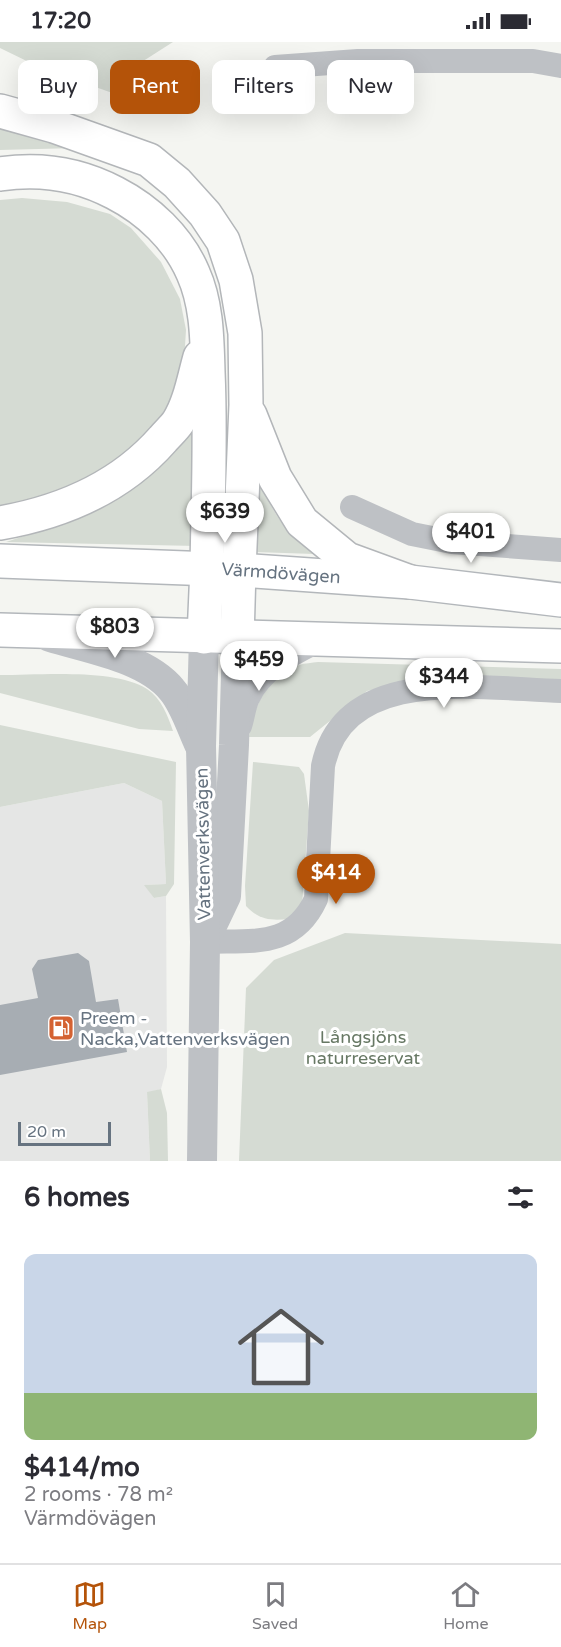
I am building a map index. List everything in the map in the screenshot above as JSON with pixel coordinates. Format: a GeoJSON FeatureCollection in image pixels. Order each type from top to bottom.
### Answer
{"type":"FeatureCollection","features":[{"type":"Feature","properties":{"kind":"main road"},"geometry":{"type":"LineString","coordinates":[[0,111],[54,126],[149,160],[177,183],[205,214],[223,241],[236,280],[245,333],[246,405],[237,638]]}},
{"type":"Feature","properties":{"kind":"main road"},"geometry":{"type":"LineString","coordinates":[[0,174],[18,171],[56,173],[95,182],[132,202],[163,228],[186,258],[194,276],[206,332],[211,427],[204,637]]}},
{"type":"Feature","properties":{"kind":"main road"},"geometry":{"type":"LineString","coordinates":[[0,523],[50,512],[90,496],[124,476],[152,452],[178,421],[190,393],[206,332]]}},
{"type":"Feature","properties":{"kind":"main road"},"geometry":{"type":"LineString","coordinates":[[246,405],[275,478],[302,522],[347,559],[410,582]]}},
{"type":"Feature","properties":{"kind":"main road","name":"Värmdövägen"},"geometry":{"type":"LineString","coordinates":[[0,561],[239,570],[410,582],[561,600]]}},
{"type":"Feature","properties":{"kind":"main road"},"geometry":{"type":"LineString","coordinates":[[13,630],[561,646]]}},
{"type":"Feature","properties":{"kind":"street"},"geometry":{"type":"LineString","coordinates":[[315,64],[358,61],[533,61],[561,66]]}},
{"type":"Feature","properties":{"kind":"street"},"geometry":{"type":"LineString","coordinates":[[352,507],[412,534],[452,542],[561,550]]}},
{"type":"Feature","properties":{"kind":"street","name":"Vattenverksvägen"},"geometry":{"type":"LineString","coordinates":[[13,630],[138,664],[161,678],[174,692],[201,746]]}},
{"type":"Feature","properties":{"kind":"street","name":"Vattenverksvägen"},"geometry":{"type":"LineString","coordinates":[[202,1161],[205,942],[201,746],[204,637]]}},
{"type":"Feature","properties":{"kind":"street","name":"Vattenverksvägen"},"geometry":{"type":"LineString","coordinates":[[205,942],[226,896],[237,638]]}},
{"type":"Feature","properties":{"kind":"street","name":"Vattenverksvägen"},"geometry":{"type":"LineString","coordinates":[[234,745],[249,696],[266,675],[279,662],[322,639]]}},
{"type":"Feature","properties":{"kind":"street"},"geometry":{"type":"LineString","coordinates":[[205,942],[261,939],[284,935],[297,927],[308,915],[316,900],[323,766],[327,745],[338,729],[359,710],[388,695],[420,688],[561,691]]}},
{"type":"Feature","properties":{"kind":"shaded area"},"geometry":{"type":"Polygon","coordinates":[[[124,783],[162,801],[166,884],[145,885],[154,898],[166,896],[167,1067],[161,1089],[147,1093],[150,1161],[0,1161],[0,807],[124,783]]]}},
{"type":"Feature","properties":{"kind":"green space"},"geometry":{"type":"Polygon","coordinates":[[[0,42],[173,42],[145,60],[110,60],[110,92],[98,88],[98,60],[25,60],[0,48],[0,42]]]}},
{"type":"Feature","properties":{"kind":"green space"},"geometry":{"type":"Polygon","coordinates":[[[0,126],[77,148],[0,150],[0,126]]]}},
{"type":"Feature","properties":{"kind":"green space"},"geometry":{"type":"Polygon","coordinates":[[[22,198],[67,202],[110,214],[131,228],[161,262],[180,299],[186,330],[183,377],[169,405],[142,445],[103,478],[0,512],[0,200],[22,198]]]}},
{"type":"Feature","properties":{"kind":"green space"},"geometry":{"type":"Polygon","coordinates":[[[202,399],[197,546],[6,542],[84,516],[115,499],[202,399]]]}},
{"type":"Feature","properties":{"kind":"green space"},"geometry":{"type":"Polygon","coordinates":[[[254,465],[276,514],[291,534],[314,554],[255,552],[254,465]]]}},
{"type":"Feature","properties":{"kind":"green space"},"geometry":{"type":"Polygon","coordinates":[[[318,662],[561,669],[561,681],[427,677],[367,691],[310,737],[249,737],[258,704],[271,684],[288,670],[301,664],[318,662]]]}},
{"type":"Feature","properties":{"kind":"green space"},"geometry":{"type":"Polygon","coordinates":[[[0,675],[97,675],[133,682],[156,697],[173,731],[139,729],[0,693],[0,675]]]}},
{"type":"Feature","properties":{"kind":"green space"},"geometry":{"type":"Polygon","coordinates":[[[0,725],[176,762],[174,884],[166,896],[154,898],[144,885],[166,884],[162,801],[124,783],[0,807],[0,725]]]}},
{"type":"Feature","properties":{"kind":"green space"},"geometry":{"type":"Polygon","coordinates":[[[253,762],[299,767],[304,774],[309,811],[302,905],[289,919],[266,918],[246,906],[245,886],[253,762]]]}},
{"type":"Feature","properties":{"kind":"green space","name":"Långsjöns naturreservat"},"geometry":{"type":"Polygon","coordinates":[[[345,933],[561,944],[561,1161],[239,1161],[246,988],[274,960],[345,933]]]}},
{"type":"Feature","properties":{"kind":"green space"},"geometry":{"type":"Polygon","coordinates":[[[161,1089],[167,1113],[168,1161],[150,1161],[147,1092],[161,1089]]]}},
{"type":"Feature","properties":{"kind":"building","name":"Preem - Nacka,Vattenverksvägen"},"geometry":{"type":"Polygon","coordinates":[[[78,953],[89,961],[96,1002],[118,999],[127,1052],[0,1075],[0,1005],[38,998],[32,969],[38,960],[78,953]]]}},
{"type":"Feature","properties":{"kind":"place","name":"Preem - Nacka,Vattenverksvägen"},"geometry":{"type":"Point","coordinates":[61,1028]}}]}
